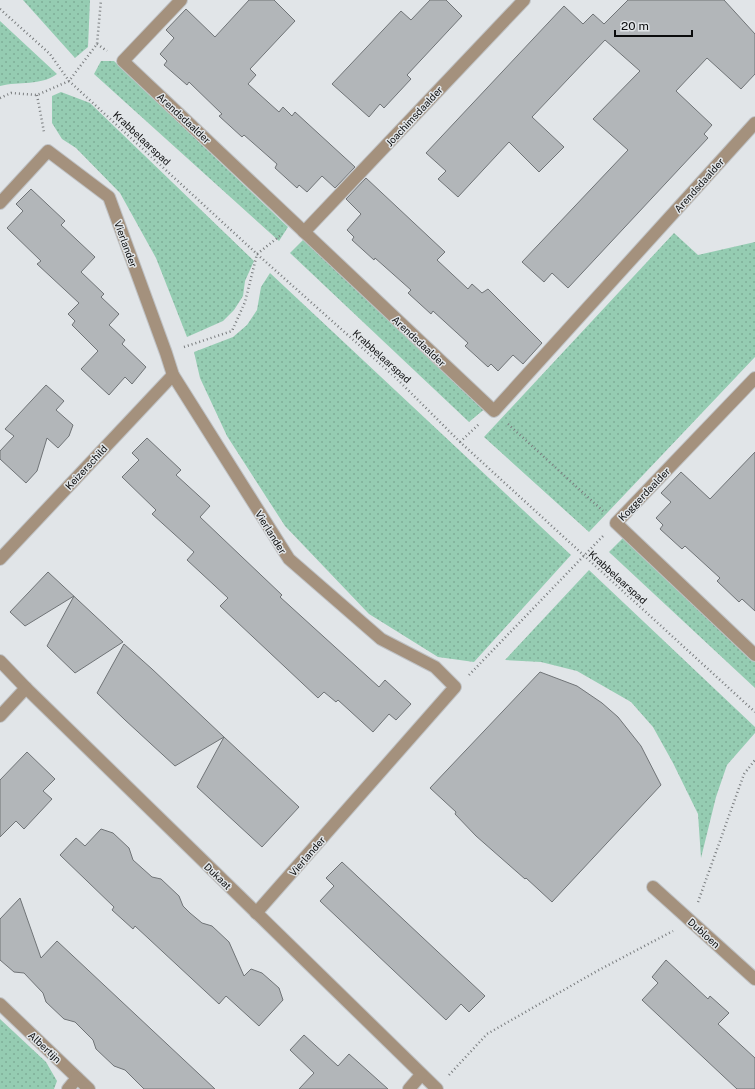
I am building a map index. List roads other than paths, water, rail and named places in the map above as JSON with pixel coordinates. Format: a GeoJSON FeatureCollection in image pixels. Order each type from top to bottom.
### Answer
{"type":"FeatureCollection","features":[{"type":"Feature","properties":{"kind":"street","name":"Arendsdaalder"},"geometry":{"type":"LineString","coordinates":[[181,0],[123,61],[494,411],[755,123]]}},
{"type":"Feature","properties":{"kind":"street","name":"Joachimsdaalder"},"geometry":{"type":"LineString","coordinates":[[304,232],[524,0]]}},
{"type":"Feature","properties":{"kind":"street","name":"Vierlander"},"geometry":{"type":"LineString","coordinates":[[0,202],[48,151],[109,197],[166,353],[172,375],[289,559],[381,639],[435,667],[455,687],[256,913]]}},
{"type":"Feature","properties":{"kind":"street","name":"Keizerschild"},"geometry":{"type":"LineString","coordinates":[[0,559],[172,375]]}},
{"type":"Feature","properties":{"kind":"street","name":"Koggerdaalder"},"geometry":{"type":"LineString","coordinates":[[755,378],[616,523],[755,655]]}},
{"type":"Feature","properties":{"kind":"street","name":"Dukaat"},"geometry":{"type":"LineString","coordinates":[[0,661],[436,1089]]}},
{"type":"Feature","properties":{"kind":"street"},"geometry":{"type":"LineString","coordinates":[[0,716],[26,688]]}},
{"type":"Feature","properties":{"kind":"street","name":"Dubloen"},"geometry":{"type":"LineString","coordinates":[[653,887],[755,979]]}},
{"type":"Feature","properties":{"kind":"street","name":"Albertijn"},"geometry":{"type":"LineString","coordinates":[[0,1004],[89,1089]]}},
{"type":"Feature","properties":{"kind":"street"},"geometry":{"type":"LineString","coordinates":[[409,1089],[421,1075]]}},
{"type":"Feature","properties":{"kind":"street"},"geometry":{"type":"LineString","coordinates":[[68,1089],[77,1078]]}}]}
